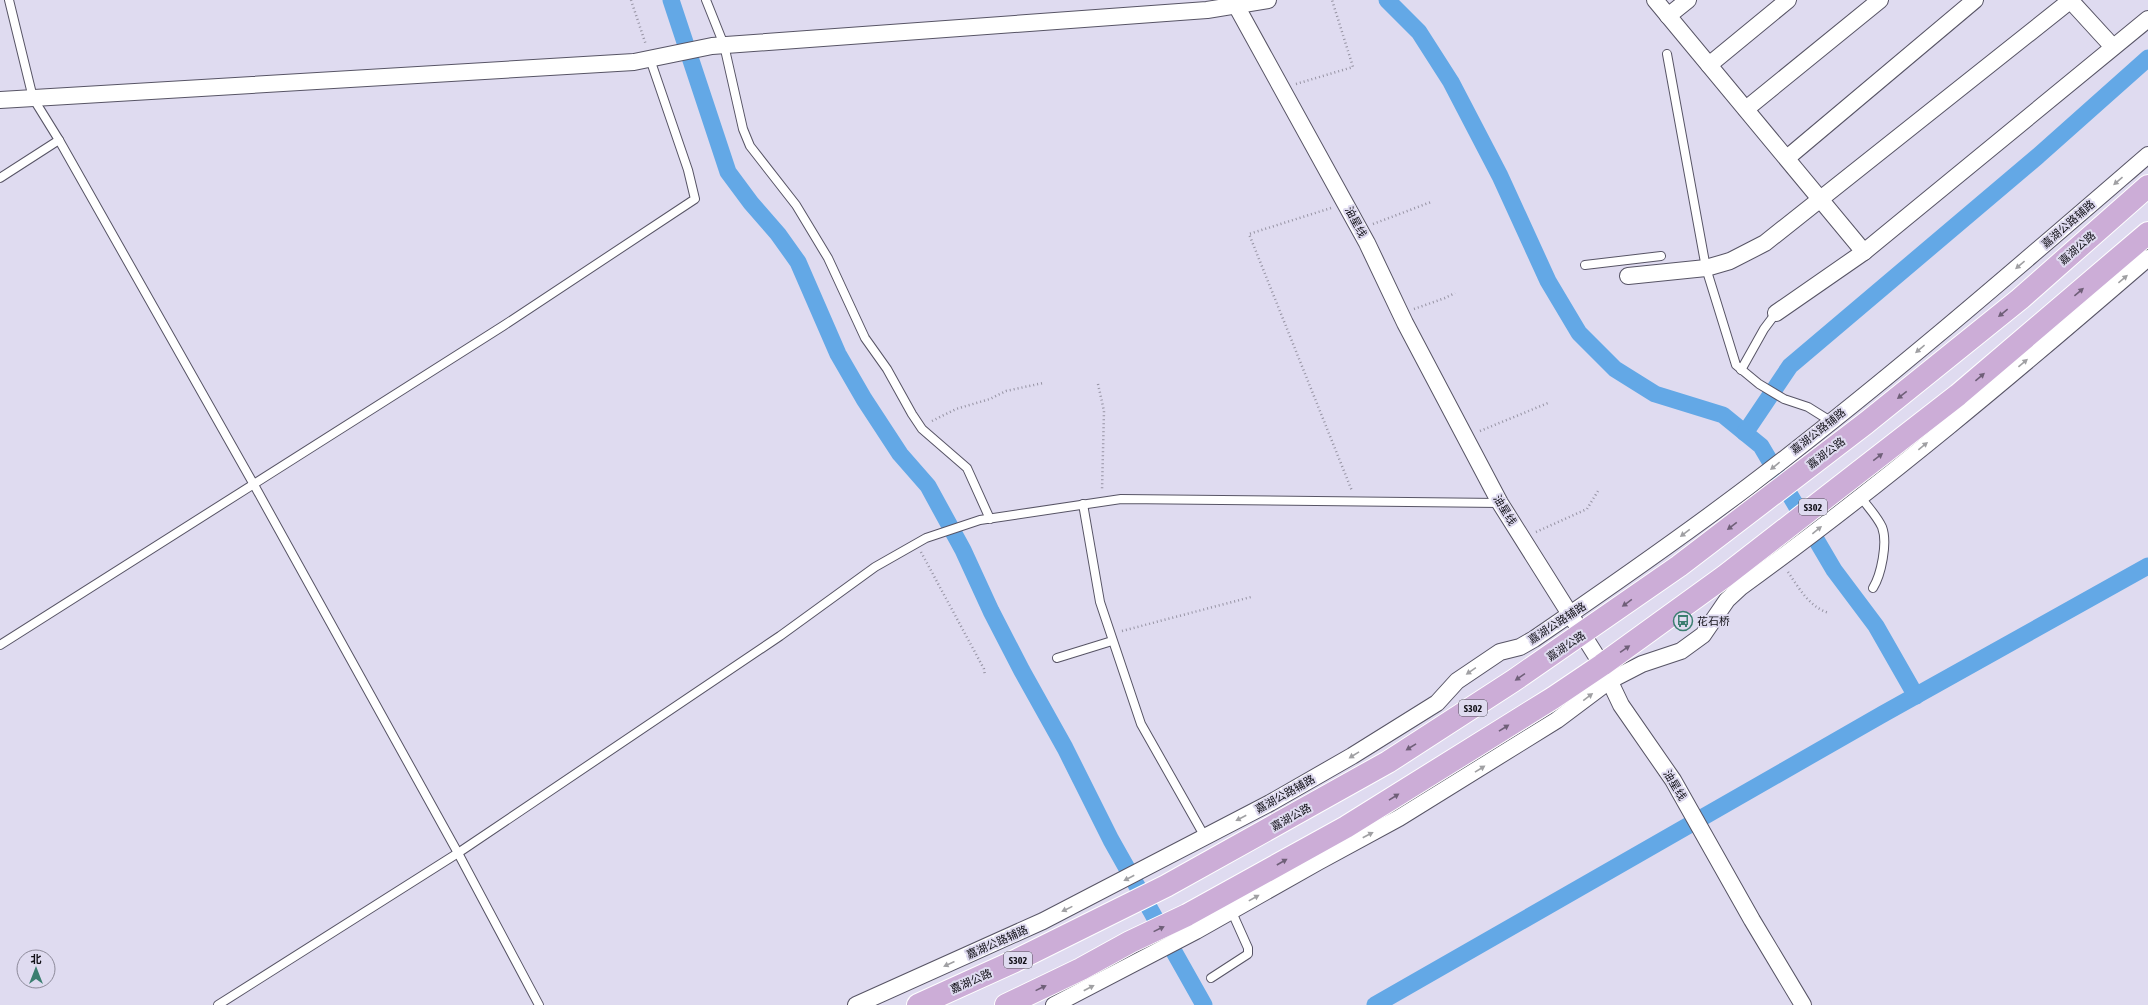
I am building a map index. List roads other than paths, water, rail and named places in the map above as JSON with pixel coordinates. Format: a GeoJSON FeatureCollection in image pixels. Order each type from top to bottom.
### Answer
{"type":"FeatureCollection","features":[{"type":"Feature","properties":{"kind":"main road","name":"嘉湖公路"},"geometry":{"type":"LineString","coordinates":[[918,1005],[1015,961],[1166,886],[1388,762],[1456,719],[1583,634],[1763,503],[1828,451],[1878,414],[2020,299],[2148,186]]}},
{"type":"Feature","properties":{"kind":"main road"},"geometry":{"type":"LineString","coordinates":[[1852,494],[1958,395],[2148,233]]}},
{"type":"Feature","properties":{"kind":"main road","name":"S302"},"geometry":{"type":"LineString","coordinates":[[1006,1005],[1081,969],[1136,951],[1191,923],[1553,698],[1606,673],[1779,533],[1852,494]]}},
{"type":"Feature","properties":{"kind":"street"},"geometry":{"type":"LineString","coordinates":[[0,100],[634,62],[718,46],[1207,10],[1234,2],[1268,0]]}},
{"type":"Feature","properties":{"kind":"street"},"geometry":{"type":"LineString","coordinates":[[1655,0],[1864,252]]}},
{"type":"Feature","properties":{"kind":"street"},"geometry":{"type":"LineString","coordinates":[[1668,16],[1688,0]]}},
{"type":"Feature","properties":{"kind":"street"},"geometry":{"type":"LineString","coordinates":[[1709,65],[1788,0]]}},
{"type":"Feature","properties":{"kind":"street"},"geometry":{"type":"LineString","coordinates":[[1746,109],[1880,0]]}},
{"type":"Feature","properties":{"kind":"street"},"geometry":{"type":"LineString","coordinates":[[1787,158],[1975,0]]}},
{"type":"Feature","properties":{"kind":"street"},"geometry":{"type":"LineString","coordinates":[[1633,275],[1706,268],[1730,261],[1765,244],[2070,0],[2113,47]]}},
{"type":"Feature","properties":{"kind":"street","name":"油星线"},"geometry":{"type":"LineString","coordinates":[[1234,2],[1360,230],[1401,315],[1500,503],[1583,634],[1606,673],[1621,705],[1679,790],[1803,1005]]}},
{"type":"Feature","properties":{"kind":"street"},"geometry":{"type":"LineString","coordinates":[[1776,314],[1864,252],[2148,19]]}},
{"type":"Feature","properties":{"kind":"street","name":"嘉湖公路辅路"},"geometry":{"type":"LineString","coordinates":[[856,1005],[1029,928],[1156,864],[1352,756],[1437,703],[1457,681],[1485,661],[1500,652],[1520,647],[1534,639],[1652,558],[1832,422],[2008,275],[2148,155]]}},
{"type":"Feature","properties":{"kind":"street"},"geometry":{"type":"LineString","coordinates":[[1191,923],[1231,910],[1399,818],[1557,720],[1606,673],[1642,664],[1681,651],[1703,635],[1727,600],[1736,591],[1783,557],[1852,494],[1961,415],[2148,258]]}},
{"type":"Feature","properties":{"kind":"street"},"geometry":{"type":"LineString","coordinates":[[1054,1005],[1136,951]]}},
{"type":"Feature","properties":{"kind":"lane"},"geometry":{"type":"LineString","coordinates":[[10,0],[33,98],[59,140],[253,483],[458,853],[539,1005]]}},
{"type":"Feature","properties":{"kind":"lane"},"geometry":{"type":"LineString","coordinates":[[706,0],[743,129],[750,146],[796,205],[828,258],[865,338],[887,369],[922,429],[967,468],[990,519]]}},
{"type":"Feature","properties":{"kind":"lane"},"geometry":{"type":"LineString","coordinates":[[1667,54],[1706,268],[1728,345],[1736,365],[1758,384],[1784,399],[1808,407],[1832,422]]}},
{"type":"Feature","properties":{"kind":"lane"},"geometry":{"type":"LineString","coordinates":[[0,645],[253,483],[503,326],[695,200],[656,57]]}},
{"type":"Feature","properties":{"kind":"lane"},"geometry":{"type":"LineString","coordinates":[[0,178],[59,140]]}},
{"type":"Feature","properties":{"kind":"lane"},"geometry":{"type":"LineString","coordinates":[[1585,265],[1661,256]]}},
{"type":"Feature","properties":{"kind":"lane"},"geometry":{"type":"LineString","coordinates":[[1633,275],[1637,259]]}},
{"type":"Feature","properties":{"kind":"lane"},"geometry":{"type":"LineString","coordinates":[[1741,370],[1764,329],[1776,314]]}},
{"type":"Feature","properties":{"kind":"lane"},"geometry":{"type":"LineString","coordinates":[[1852,494],[1882,528],[1884,538],[1880,576],[1873,588]]}},
{"type":"Feature","properties":{"kind":"lane"},"geometry":{"type":"LineString","coordinates":[[218,1005],[458,853],[780,636],[875,567],[926,538],[980,520],[1121,499],[1500,503]]}},
{"type":"Feature","properties":{"kind":"lane"},"geometry":{"type":"LineString","coordinates":[[1083,504],[1100,602],[1141,724],[1205,837]]}},
{"type":"Feature","properties":{"kind":"lane"},"geometry":{"type":"LineString","coordinates":[[1056,658],[1111,638]]}},
{"type":"Feature","properties":{"kind":"lane"},"geometry":{"type":"LineString","coordinates":[[1211,978],[1248,954],[1248,948],[1231,910]]}},
{"type":"Feature","properties":{"kind":"waterway"},"geometry":{"type":"LineString","coordinates":[[671,0],[728,172],[751,203],[778,234],[798,262],[838,354],[864,399],[900,454],[928,486],[963,550],[991,611],[1022,671],[1065,748],[1111,840],[1204,1005]]}},
{"type":"Feature","properties":{"kind":"waterway"},"geometry":{"type":"LineString","coordinates":[[1387,0],[1419,32],[1451,82],[1500,176],[1548,281],[1579,333],[1615,369],[1655,394],[1723,415],[1761,446],[1834,570],[1876,626],[1916,696]]}},
{"type":"Feature","properties":{"kind":"waterway"},"geometry":{"type":"LineString","coordinates":[[1745,433],[1790,366],[2038,156],[2148,58]]}},
{"type":"Feature","properties":{"kind":"waterway"},"geometry":{"type":"LineString","coordinates":[[1375,1005],[1883,714],[2148,566]]}},
{"type":"Feature","properties":{"kind":"place","name":"花石桥"},"geometry":{"type":"Point","coordinates":[1683,621]}}]}
